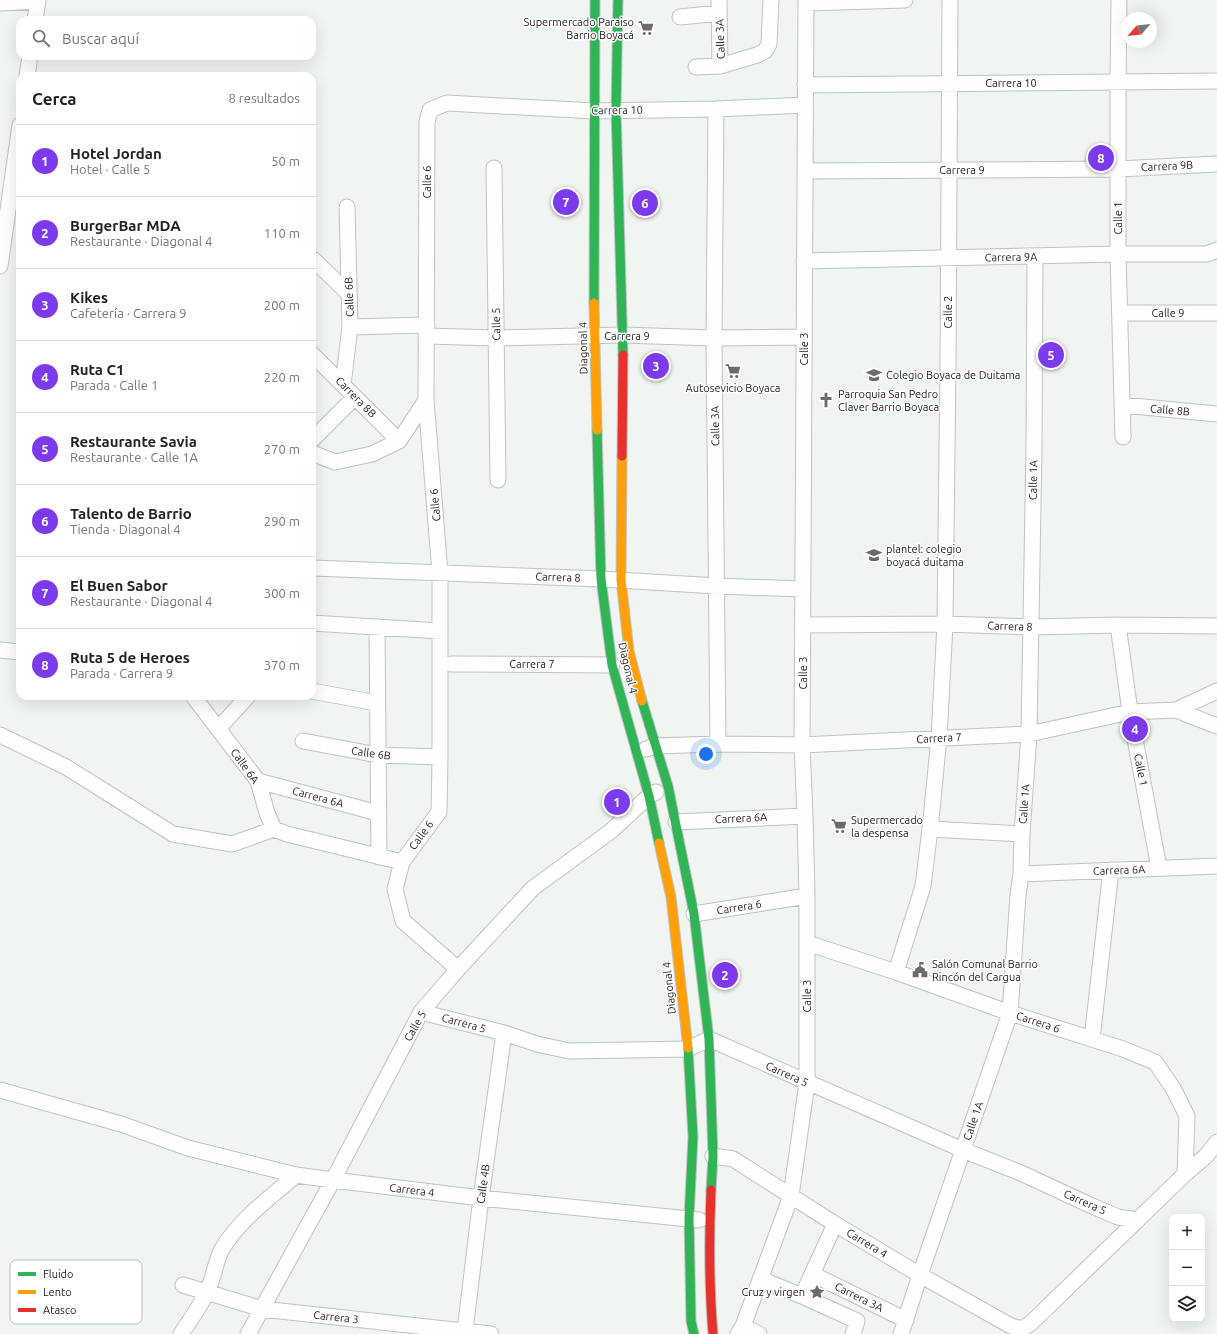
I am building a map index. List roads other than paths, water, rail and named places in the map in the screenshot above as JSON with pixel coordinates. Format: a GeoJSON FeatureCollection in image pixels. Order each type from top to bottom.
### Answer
{"type":"FeatureCollection","features":[{"type":"Feature","properties":{"kind":"street","name":"Diagonal 4"},"geometry":{"type":"LineString","coordinates":[[595,0],[594,336],[601,579],[612,665],[649,796],[671,897],[688,1049],[693,1137],[689,1218],[690,1292],[694,1334]]}},
{"type":"Feature","properties":{"kind":"street","name":"Diagonal 4"},"geometry":{"type":"LineString","coordinates":[[618,0],[616,110],[623,335],[621,580],[629,651],[637,685],[668,786],[694,914],[709,1039],[713,1156],[710,1221],[710,1293],[713,1334]]}},
{"type":"Feature","properties":{"kind":"street"},"geometry":{"type":"LineString","coordinates":[[696,67],[720,66],[757,55],[765,51],[769,44],[770,0]]}},
{"type":"Feature","properties":{"kind":"street"},"geometry":{"type":"LineString","coordinates":[[806,1],[905,0]]}},
{"type":"Feature","properties":{"kind":"street","name":"Calle 2"},"geometry":{"type":"LineString","coordinates":[[945,624],[950,0]]}},
{"type":"Feature","properties":{"kind":"street","name":"Calle 1"},"geometry":{"type":"LineString","coordinates":[[1119,0],[1118,254],[1123,437]]}},
{"type":"Feature","properties":{"kind":"street"},"geometry":{"type":"LineString","coordinates":[[0,3],[38,1],[36,16]]}},
{"type":"Feature","properties":{"kind":"street","name":"Calle 3"},"geometry":{"type":"LineString","coordinates":[[740,1330],[791,1196],[807,1083],[806,816],[802,745],[806,1]]}},
{"type":"Feature","properties":{"kind":"street","name":"Calle 3A"},"geometry":{"type":"LineString","coordinates":[[680,17],[719,7],[720,66]]}},
{"type":"Feature","properties":{"kind":"street"},"geometry":{"type":"LineString","coordinates":[[28,72],[29,60]]}},
{"type":"Feature","properties":{"kind":"street","name":"Carrera 10"},"geometry":{"type":"LineString","coordinates":[[805,85],[1217,81]]}},
{"type":"Feature","properties":{"kind":"street","name":"Carrera 10"},"geometry":{"type":"LineString","coordinates":[[430,110],[447,103],[594,110],[716,109],[805,105]]}},
{"type":"Feature","properties":{"kind":"street","name":"Calle 3A"},"geometry":{"type":"LineString","coordinates":[[716,109],[714,338],[718,744]]}},
{"type":"Feature","properties":{"kind":"street","name":"Calle 6"},"geometry":{"type":"LineString","coordinates":[[430,110],[427,122],[426,400],[440,573],[439,812],[402,862],[395,888],[403,921],[458,969]]}},
{"type":"Feature","properties":{"kind":"street"},"geometry":{"type":"LineString","coordinates":[[0,266],[9,214],[16,157]]}},
{"type":"Feature","properties":{"kind":"street","name":"Carrera 9B"},"geometry":{"type":"LineString","coordinates":[[1118,169],[1217,164]]}},
{"type":"Feature","properties":{"kind":"street","name":"Calle 5"},"geometry":{"type":"LineString","coordinates":[[494,168],[498,480]]}},
{"type":"Feature","properties":{"kind":"street","name":"Carrera 9"},"geometry":{"type":"LineString","coordinates":[[805,171],[1118,169]]}},
{"type":"Feature","properties":{"kind":"street","name":"Calle 6B"},"geometry":{"type":"LineString","coordinates":[[343,385],[350,327],[347,207]]}},
{"type":"Feature","properties":{"kind":"street","name":"Carrera 9A"},"geometry":{"type":"LineString","coordinates":[[804,261],[1118,254],[1207,254],[1217,250]]}},
{"type":"Feature","properties":{"kind":"street","name":"Calle 1A"},"geometry":{"type":"LineString","coordinates":[[904,1327],[920,1275],[1010,1013],[1018,895],[1021,874],[1022,834],[1029,734],[1032,627],[1035,256]]}},
{"type":"Feature","properties":{"kind":"street"},"geometry":{"type":"LineString","coordinates":[[316,262],[349,294]]}},
{"type":"Feature","properties":{"kind":"street","name":"Calle 9"},"geometry":{"type":"LineString","coordinates":[[1120,313],[1217,313]]}},
{"type":"Feature","properties":{"kind":"street","name":"Carrera 9"},"geometry":{"type":"LineString","coordinates":[[350,327],[427,331],[496,338],[623,335],[714,338],[804,337]]}},
{"type":"Feature","properties":{"kind":"street","name":"Carrera 8B"},"geometry":{"type":"LineString","coordinates":[[316,358],[399,440]]}},
{"type":"Feature","properties":{"kind":"street"},"geometry":{"type":"LineString","coordinates":[[316,436],[356,397]]}},
{"type":"Feature","properties":{"kind":"street"},"geometry":{"type":"LineString","coordinates":[[316,455],[335,462],[372,454],[399,440],[426,400]]}},
{"type":"Feature","properties":{"kind":"street","name":"Calle 8B"},"geometry":{"type":"LineString","coordinates":[[1123,406],[1217,414]]}},
{"type":"Feature","properties":{"kind":"street","name":"Carrera 8"},"geometry":{"type":"LineString","coordinates":[[316,568],[601,579],[717,586],[803,589]]}},
{"type":"Feature","properties":{"kind":"street"},"geometry":{"type":"LineString","coordinates":[[316,623],[440,631]]}},
{"type":"Feature","properties":{"kind":"street","name":"Carrera 8"},"geometry":{"type":"LineString","coordinates":[[803,624],[945,624],[1032,627],[1118,625],[1217,626]]}},
{"type":"Feature","properties":{"kind":"street"},"geometry":{"type":"LineString","coordinates":[[896,972],[923,886],[939,738],[945,624]]}},
{"type":"Feature","properties":{"kind":"street","name":"Calle 1"},"geometry":{"type":"LineString","coordinates":[[1118,625],[1130,712],[1159,868]]}},
{"type":"Feature","properties":{"kind":"street"},"geometry":{"type":"LineString","coordinates":[[377,627],[378,857]]}},
{"type":"Feature","properties":{"kind":"street"},"geometry":{"type":"LineString","coordinates":[[0,650],[16,652]]}},
{"type":"Feature","properties":{"kind":"street","name":"Carrera 7"},"geometry":{"type":"LineString","coordinates":[[451,664],[612,665]]}},
{"type":"Feature","properties":{"kind":"street"},"geometry":{"type":"LineString","coordinates":[[1176,710],[1217,691]]}},
{"type":"Feature","properties":{"kind":"street"},"geometry":{"type":"LineString","coordinates":[[316,692],[377,703]]}},
{"type":"Feature","properties":{"kind":"street","name":"Calle 6A"},"geometry":{"type":"LineString","coordinates":[[196,700],[258,781],[267,813],[274,829]]}},
{"type":"Feature","properties":{"kind":"street"},"geometry":{"type":"LineString","coordinates":[[218,729],[244,700]]}},
{"type":"Feature","properties":{"kind":"street","name":"Carrera 7"},"geometry":{"type":"LineString","coordinates":[[655,746],[718,744],[802,745],[1029,734],[1130,712],[1176,710],[1217,726]]}},
{"type":"Feature","properties":{"kind":"street"},"geometry":{"type":"LineString","coordinates":[[0,735],[66,767],[173,834],[232,844],[274,829],[288,834],[402,862]]}},
{"type":"Feature","properties":{"kind":"street","name":"Calle 6B"},"geometry":{"type":"LineString","coordinates":[[303,741],[378,756],[440,757]]}},
{"type":"Feature","properties":{"kind":"street"},"geometry":{"type":"LineString","coordinates":[[638,753],[655,746]]}},
{"type":"Feature","properties":{"kind":"street","name":"Carrera 6A"},"geometry":{"type":"LineString","coordinates":[[258,781],[378,813]]}},
{"type":"Feature","properties":{"kind":"street","name":"Calle 5"},"geometry":{"type":"LineString","coordinates":[[248,1334],[333,1180],[422,1012],[458,969],[533,888],[611,831],[649,796],[668,786]]}},
{"type":"Feature","properties":{"kind":"street","name":"Carrera 6A"},"geometry":{"type":"LineString","coordinates":[[676,822],[806,816]]}},
{"type":"Feature","properties":{"kind":"street"},"geometry":{"type":"LineString","coordinates":[[930,829],[1022,834]]}},
{"type":"Feature","properties":{"kind":"street","name":"Carrera 6A"},"geometry":{"type":"LineString","coordinates":[[1021,874],[1217,866]]}},
{"type":"Feature","properties":{"kind":"street"},"geometry":{"type":"LineString","coordinates":[[1092,1039],[1111,870]]}},
{"type":"Feature","properties":{"kind":"street","name":"Carrera 6"},"geometry":{"type":"LineString","coordinates":[[694,914],[807,896]]}},
{"type":"Feature","properties":{"kind":"street","name":"Carrera 6"},"geometry":{"type":"LineString","coordinates":[[807,942],[1010,1013],[1123,1049],[1155,1062],[1173,1088],[1187,1116],[1185,1174]]}},
{"type":"Feature","properties":{"kind":"street","name":"Carrera 5"},"geometry":{"type":"LineString","coordinates":[[422,1012],[537,1044],[569,1051],[688,1049],[709,1039],[807,1083],[963,1150],[1021,1173],[1118,1217],[1138,1220]]}},
{"type":"Feature","properties":{"kind":"street","name":"Calle 4B"},"geometry":{"type":"LineString","coordinates":[[463,1332],[504,1034]]}},
{"type":"Feature","properties":{"kind":"street","name":"Carrera 4"},"geometry":{"type":"LineString","coordinates":[[0,1090],[121,1124],[188,1148],[296,1175],[481,1198],[710,1221]]}},
{"type":"Feature","properties":{"kind":"street"},"geometry":{"type":"LineString","coordinates":[[1138,1220],[1185,1174],[1206,1156],[1217,1142]]}},
{"type":"Feature","properties":{"kind":"street","name":"Carrera 4"},"geometry":{"type":"LineString","coordinates":[[713,1156],[732,1159],[835,1224],[920,1275],[1011,1326],[1022,1329],[1031,1323],[1138,1220]]}},
{"type":"Feature","properties":{"kind":"street"},"geometry":{"type":"LineString","coordinates":[[181,1334],[207,1292],[217,1260],[228,1240],[242,1223],[296,1175]]}},
{"type":"Feature","properties":{"kind":"street"},"geometry":{"type":"LineString","coordinates":[[802,1296],[835,1224]]}},
{"type":"Feature","properties":{"kind":"street","name":"Carrera 3A"},"geometry":{"type":"LineString","coordinates":[[812,1274],[904,1327]]}},
{"type":"Feature","properties":{"kind":"street","name":"Carrera 3A"},"geometry":{"type":"LineString","coordinates":[[760,1279],[802,1296],[855,1328]]}},
{"type":"Feature","properties":{"kind":"street","name":"Carrera 3"},"geometry":{"type":"LineString","coordinates":[[183,1285],[262,1309],[491,1334]]}},
{"type":"Feature","properties":{"kind":"street"},"geometry":{"type":"LineString","coordinates":[[740,1330],[760,1334]]}},
{"type":"Feature","properties":{"kind":"place","name":"Supermercado Paraiso Barrio Boyacá"},"geometry":{"type":"Point","coordinates":[646,28]}},
{"type":"Feature","properties":{"kind":"place","name":"Ruta 5 de Heroes"},"geometry":{"type":"Point","coordinates":[1101,158]}},
{"type":"Feature","properties":{"kind":"place","name":"El Buen Sabor"},"geometry":{"type":"Point","coordinates":[566,202]}},
{"type":"Feature","properties":{"kind":"place","name":"Talento de Barrio"},"geometry":{"type":"Point","coordinates":[645,203]}},
{"type":"Feature","properties":{"kind":"place","name":"Restaurante Savia"},"geometry":{"type":"Point","coordinates":[1051,355]}},
{"type":"Feature","properties":{"kind":"place","name":"Kikes"},"geometry":{"type":"Point","coordinates":[656,366]}},
{"type":"Feature","properties":{"kind":"place","name":"Autosevicio Boyaca"},"geometry":{"type":"Point","coordinates":[733,371]}},
{"type":"Feature","properties":{"kind":"place","name":"Colegio Boyaca de Duitama"},"geometry":{"type":"Point","coordinates":[874,375]}},
{"type":"Feature","properties":{"kind":"place","name":"Parroquia San Pedro Claver Barrio Boyaca"},"geometry":{"type":"Point","coordinates":[826,400]}},
{"type":"Feature","properties":{"kind":"place","name":"plantel: colegio boyacá duitama"},"geometry":{"type":"Point","coordinates":[874,555]}},
{"type":"Feature","properties":{"kind":"place","name":"Ruta C1"},"geometry":{"type":"Point","coordinates":[1135,729]}},
{"type":"Feature","properties":{"kind":"place","name":"Hotel Jordan"},"geometry":{"type":"Point","coordinates":[617,802]}},
{"type":"Feature","properties":{"kind":"place","name":"Supermercado la despensa"},"geometry":{"type":"Point","coordinates":[839,826]}},
{"type":"Feature","properties":{"kind":"place","name":"Salón Comunal Barrio Rincón del Cargua"},"geometry":{"type":"Point","coordinates":[920,970]}},
{"type":"Feature","properties":{"kind":"place","name":"BurgerBar MDA"},"geometry":{"type":"Point","coordinates":[725,975]}},
{"type":"Feature","properties":{"kind":"place","name":"Cruz y virgen"},"geometry":{"type":"Point","coordinates":[817,1292]}}]}
